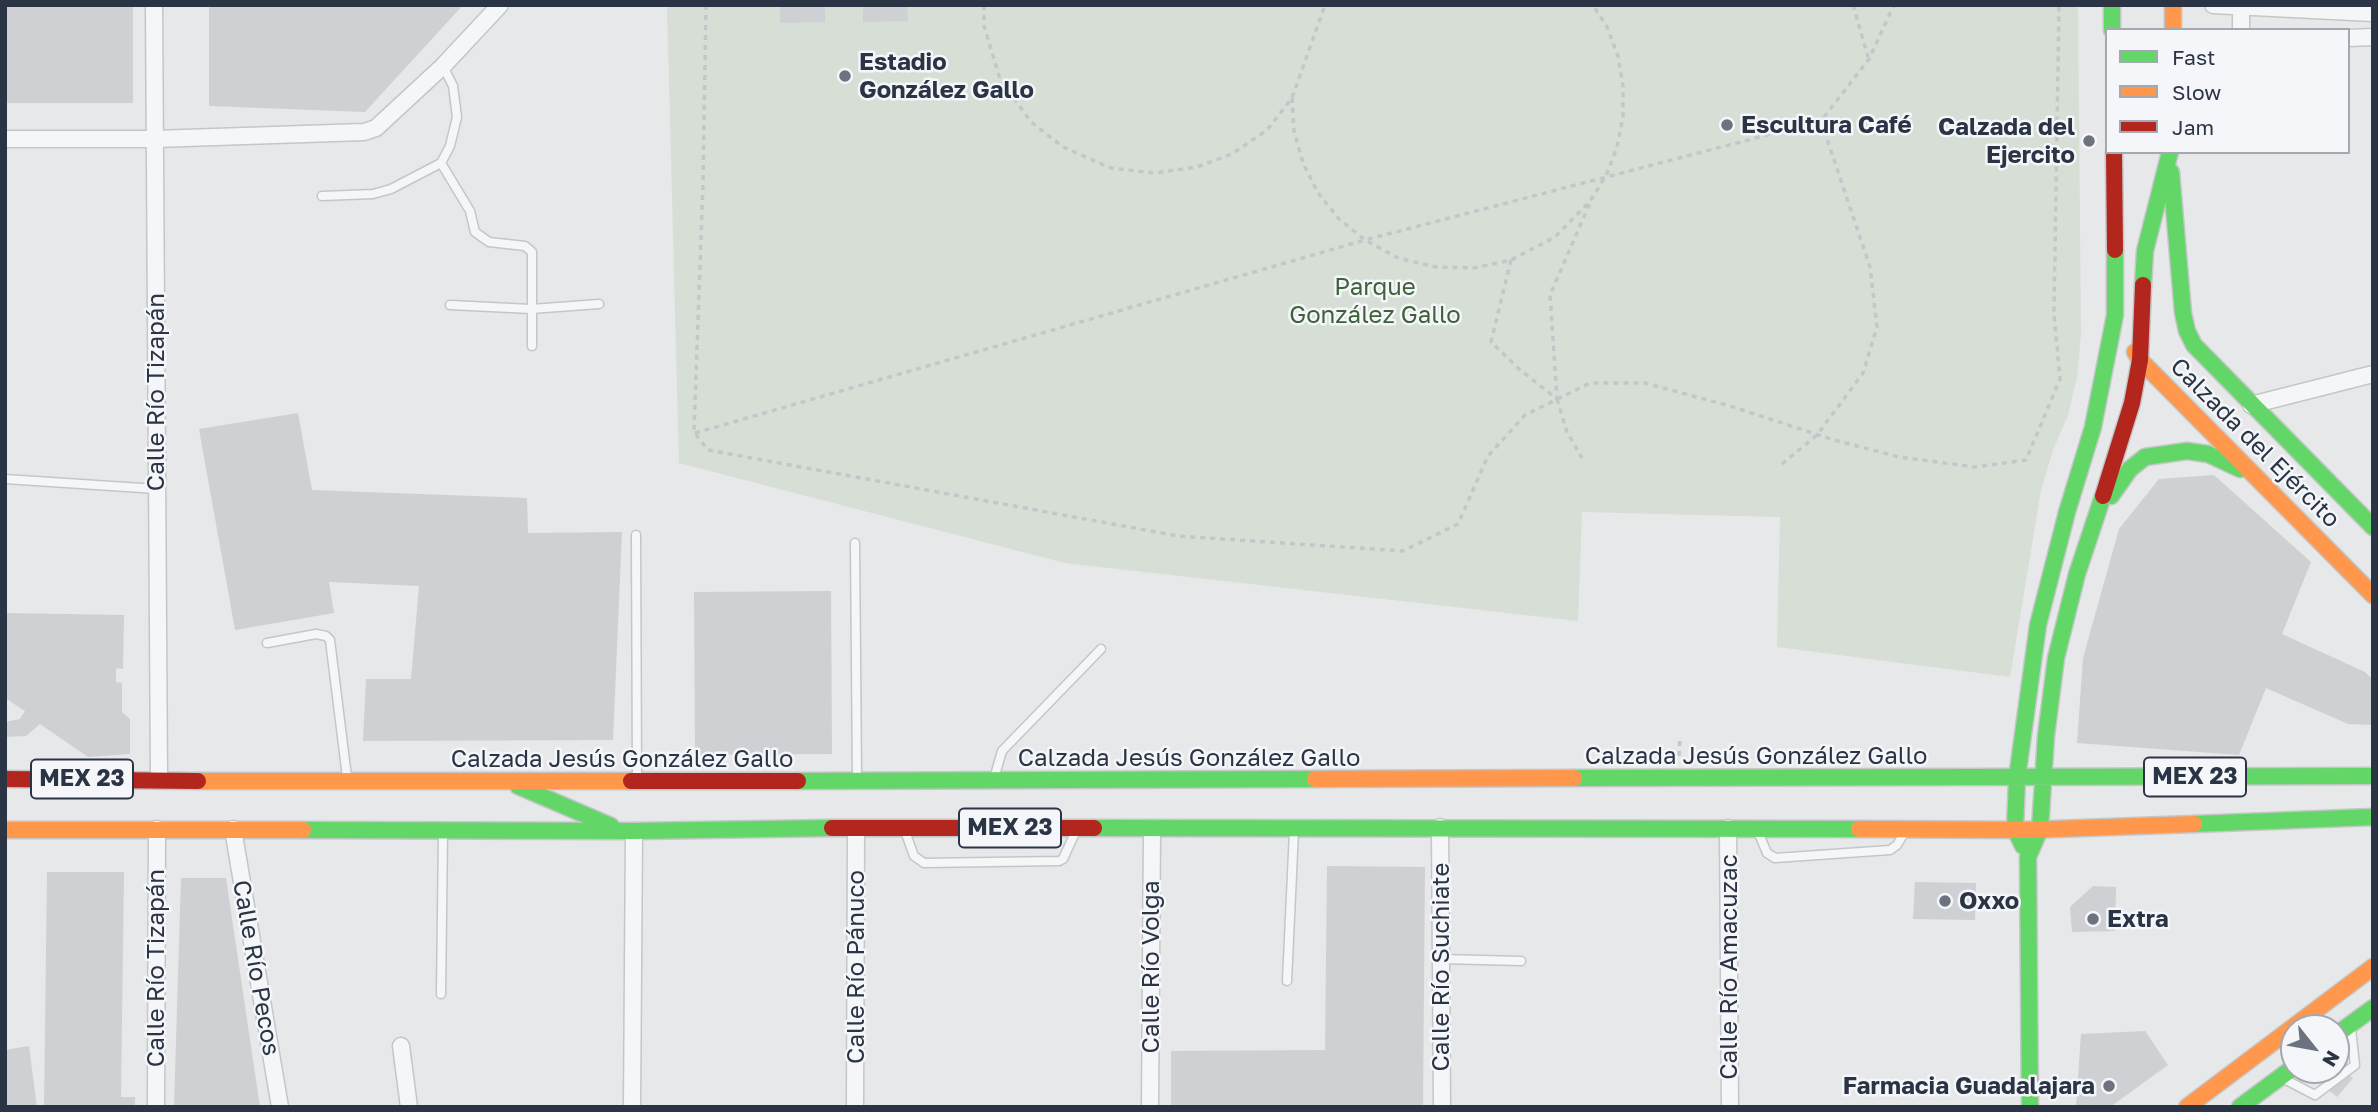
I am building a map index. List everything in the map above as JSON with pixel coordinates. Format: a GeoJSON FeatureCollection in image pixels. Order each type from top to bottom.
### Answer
{"type":"FeatureCollection","features":[{"type":"Feature","properties":{"kind":"main road"},"geometry":{"type":"LineString","coordinates":[[2112,5],[2112,28]]}},
{"type":"Feature","properties":{"kind":"main road"},"geometry":{"type":"LineString","coordinates":[[2173,5],[2173,28]]}},
{"type":"Feature","properties":{"kind":"main road"},"geometry":{"type":"LineString","coordinates":[[2028,857],[2015,829],[2017,778],[2038,625],[2067,512],[2093,427],[2115,315],[2114,154]]}},
{"type":"Feature","properties":{"kind":"main road"},"geometry":{"type":"LineString","coordinates":[[2031,1107],[2028,857],[2040,829],[2042,778],[2056,658],[2064,619],[2119,449],[2140,360],[2144,251],[2170,154]]}},
{"type":"Feature","properties":{"kind":"main road","name":"Calzada del Ejército"},"geometry":{"type":"LineString","coordinates":[[2170,154],[2183,313],[2194,345],[2373,527]]}},
{"type":"Feature","properties":{"kind":"main road","name":"Calzada del Ejército"},"geometry":{"type":"LineString","coordinates":[[2115,315],[2140,360],[2373,594]]}},
{"type":"Feature","properties":{"kind":"main road"},"geometry":{"type":"LineString","coordinates":[[2091,533],[2117,485],[2130,469],[2145,457],[2165,453],[2188,451],[2208,454],[2235,465],[2290,509]]}},
{"type":"Feature","properties":{"kind":"main road","name":"Calzada Jesús González Gallo"},"geometry":{"type":"LineString","coordinates":[[5,779],[347,782],[2373,776]]}},
{"type":"Feature","properties":{"kind":"main road"},"geometry":{"type":"LineString","coordinates":[[507,781],[629,831]]}},
{"type":"Feature","properties":{"kind":"main road","name":"MEX 23"},"geometry":{"type":"LineString","coordinates":[[5,830],[629,831],[1440,827],[2040,829],[2373,817]]}},
{"type":"Feature","properties":{"kind":"main road"},"geometry":{"type":"LineString","coordinates":[[2187,1107],[2373,967]]}},
{"type":"Feature","properties":{"kind":"main road"},"geometry":{"type":"LineString","coordinates":[[2351,1024],[2373,1008]]}},
{"type":"Feature","properties":{"kind":"main road"},"geometry":{"type":"LineString","coordinates":[[2240,1107],[2280,1077]]}},
{"type":"Feature","properties":{"kind":"street","name":"Calle Río Tizapán"},"geometry":{"type":"LineString","coordinates":[[154,5],[159,779]]}},
{"type":"Feature","properties":{"kind":"street"},"geometry":{"type":"LineString","coordinates":[[5,139],[155,139],[364,132],[376,128],[443,66],[500,5]]}},
{"type":"Feature","properties":{"kind":"street"},"geometry":{"type":"LineString","coordinates":[[2213,5],[2373,13]]}},
{"type":"Feature","properties":{"kind":"street"},"geometry":{"type":"LineString","coordinates":[[2241,6],[2241,28]]}},
{"type":"Feature","properties":{"kind":"street"},"geometry":{"type":"LineString","coordinates":[[2350,38],[2373,37]]}},
{"type":"Feature","properties":{"kind":"street"},"geometry":{"type":"LineString","coordinates":[[2251,405],[2373,374]]}},
{"type":"Feature","properties":{"kind":"street","name":"Calle Río Suchiate"},"geometry":{"type":"LineString","coordinates":[[1440,827],[1442,1107]]}},
{"type":"Feature","properties":{"kind":"street","name":"Calle Río Pánuco"},"geometry":{"type":"LineString","coordinates":[[855,1107],[856,828]]}},
{"type":"Feature","properties":{"kind":"street","name":"Calle Río Volga"},"geometry":{"type":"LineString","coordinates":[[1150,1107],[1152,828]]}},
{"type":"Feature","properties":{"kind":"street","name":"Calle Río Amacuzac"},"geometry":{"type":"LineString","coordinates":[[1728,828],[1730,1107]]}},
{"type":"Feature","properties":{"kind":"street","name":"Calle Río Tizapán"},"geometry":{"type":"LineString","coordinates":[[156,1107],[157,829]]}},
{"type":"Feature","properties":{"kind":"street","name":"Calle Río Pecos"},"geometry":{"type":"LineString","coordinates":[[233,829],[280,1107]]}},
{"type":"Feature","properties":{"kind":"street"},"geometry":{"type":"LineString","coordinates":[[629,831],[632,1107]]}},
{"type":"Feature","properties":{"kind":"street"},"geometry":{"type":"LineString","coordinates":[[401,1046],[409,1107]]}},
{"type":"Feature","properties":{"kind":"lane"},"geometry":{"type":"LineString","coordinates":[[322,196],[373,194],[399,185],[441,163],[450,146],[457,117],[453,86],[443,66]]}},
{"type":"Feature","properties":{"kind":"lane"},"geometry":{"type":"LineString","coordinates":[[441,163],[470,211],[475,232],[489,242],[525,246],[532,252],[532,346]]}},
{"type":"Feature","properties":{"kind":"lane"},"geometry":{"type":"LineString","coordinates":[[450,304],[531,309],[599,304]]}},
{"type":"Feature","properties":{"kind":"lane"},"geometry":{"type":"LineString","coordinates":[[5,479],[156,489]]}},
{"type":"Feature","properties":{"kind":"lane"},"geometry":{"type":"LineString","coordinates":[[636,535],[637,781]]}},
{"type":"Feature","properties":{"kind":"lane"},"geometry":{"type":"LineString","coordinates":[[855,543],[857,781]]}},
{"type":"Feature","properties":{"kind":"lane"},"geometry":{"type":"LineString","coordinates":[[267,643],[316,634],[326,636],[330,640],[347,782]]}},
{"type":"Feature","properties":{"kind":"lane"},"geometry":{"type":"LineString","coordinates":[[993,781],[1002,751],[1101,649]]}},
{"type":"Feature","properties":{"kind":"lane"},"geometry":{"type":"LineString","coordinates":[[904,828],[912,853],[917,860],[924,863],[1059,861],[1065,855],[1077,828]]}},
{"type":"Feature","properties":{"kind":"lane"},"geometry":{"type":"LineString","coordinates":[[1287,981],[1295,828]]}},
{"type":"Feature","properties":{"kind":"lane"},"geometry":{"type":"LineString","coordinates":[[1756,828],[1767,853],[1775,858],[1890,850],[1897,845],[1907,829]]}},
{"type":"Feature","properties":{"kind":"lane"},"geometry":{"type":"LineString","coordinates":[[441,994],[443,830]]}},
{"type":"Feature","properties":{"kind":"lane"},"geometry":{"type":"LineString","coordinates":[[1441,959],[1521,961]]}},
{"type":"Feature","properties":{"kind":"lane"},"geometry":{"type":"LineString","coordinates":[[2350,1069],[2355,1065],[2351,1024]]}},
{"type":"Feature","properties":{"kind":"lane"},"geometry":{"type":"LineString","coordinates":[[2293,1084],[2315,1096],[2330,1084]]}},
{"type":"Feature","properties":{"kind":"path"},"geometry":{"type":"LineString","coordinates":[[706,5],[704,183],[695,433],[708,450],[1178,536],[1404,551],[1458,524],[1488,457],[1525,415],[1590,383],[1645,383],[1730,405],[1817,435],[1899,457],[1975,467],[2026,460],[2060,379],[2054,313],[2059,5]]}},
{"type":"Feature","properties":{"kind":"path"},"geometry":{"type":"LineString","coordinates":[[984,5],[984,26],[1000,79],[1031,122],[1063,148],[1111,168],[1154,173],[1197,167],[1232,154],[1267,130],[1292,98],[1325,5]]}},
{"type":"Feature","properties":{"kind":"path"},"geometry":{"type":"LineString","coordinates":[[1582,458],[1567,432],[1557,399],[1550,295],[1618,147],[1623,117],[1623,86],[1618,56],[1607,27],[1593,5]]}},
{"type":"Feature","properties":{"kind":"path"},"geometry":{"type":"LineString","coordinates":[[1853,5],[1869,59]]}},
{"type":"Feature","properties":{"kind":"path"},"geometry":{"type":"LineString","coordinates":[[695,433],[1365,240],[1821,121],[1869,59],[1894,5]]}},
{"type":"Feature","properties":{"kind":"path"},"geometry":{"type":"LineString","coordinates":[[1292,98],[1294,131],[1308,173],[1318,193],[1339,219],[1365,240],[1398,258],[1436,267],[1474,268],[1511,260],[1555,237],[1591,201]]}},
{"type":"Feature","properties":{"kind":"path"},"geometry":{"type":"LineString","coordinates":[[1782,464],[1817,435],[1863,373],[1877,327],[1870,267],[1821,121]]}},
{"type":"Feature","properties":{"kind":"path"},"geometry":{"type":"LineString","coordinates":[[1511,260],[1491,342],[1519,369],[1557,399]]}},
{"type":"Feature","properties":{"kind":"green space","name":"Parque González Gallo"},"geometry":{"type":"Polygon","coordinates":[[[667,5],[2078,5],[2081,335],[2077,377],[2068,415],[2053,450],[2041,490],[2010,677],[1777,647],[1780,517],[1582,512],[1578,621],[1065,563],[679,463],[667,5]]]}},
{"type":"Feature","properties":{"kind":"building"},"geometry":{"type":"Polygon","coordinates":[[[5,5],[133,5],[133,103],[5,103],[5,5]]]}},
{"type":"Feature","properties":{"kind":"building"},"geometry":{"type":"Polygon","coordinates":[[[209,5],[463,5],[365,112],[209,106],[209,5]]]}},
{"type":"Feature","properties":{"kind":"building"},"geometry":{"type":"Polygon","coordinates":[[[780,5],[825,5],[825,22],[780,23],[780,5]]]}},
{"type":"Feature","properties":{"kind":"building"},"geometry":{"type":"Polygon","coordinates":[[[863,5],[907,5],[908,21],[863,22],[863,5]]]}},
{"type":"Feature","properties":{"kind":"building"},"geometry":{"type":"Polygon","coordinates":[[[298,413],[312,490],[527,498],[528,533],[622,532],[613,740],[363,741],[366,679],[411,679],[419,586],[329,582],[334,613],[235,630],[199,429],[298,413]]]}},
{"type":"Feature","properties":{"kind":"building"},"geometry":{"type":"Polygon","coordinates":[[[2214,475],[2311,562],[2282,634],[2365,672],[2373,680],[2373,725],[2348,724],[2266,688],[2239,755],[2077,743],[2083,658],[2119,529],[2159,479],[2214,475]]]}},
{"type":"Feature","properties":{"kind":"building"},"geometry":{"type":"Polygon","coordinates":[[[831,591],[832,754],[695,755],[694,592],[831,591]]]}},
{"type":"Feature","properties":{"kind":"building"},"geometry":{"type":"Polygon","coordinates":[[[5,613],[124,615],[123,669],[116,668],[116,682],[122,683],[122,712],[130,719],[130,754],[88,757],[40,724],[26,736],[5,737],[5,722],[20,719],[25,711],[5,698],[5,613]]]}},
{"type":"Feature","properties":{"kind":"building"},"geometry":{"type":"Polygon","coordinates":[[[1327,866],[1425,867],[1423,1107],[1171,1107],[1171,1051],[1325,1050],[1327,866]]]}},
{"type":"Feature","properties":{"kind":"building"},"geometry":{"type":"Polygon","coordinates":[[[47,872],[124,872],[121,1097],[135,1097],[135,1107],[44,1107],[47,872]]]}},
{"type":"Feature","properties":{"kind":"building"},"geometry":{"type":"Polygon","coordinates":[[[181,878],[226,878],[260,1107],[174,1107],[181,878]]]}},
{"type":"Feature","properties":{"kind":"building","name":"Oxxo"},"geometry":{"type":"Polygon","coordinates":[[[1915,882],[1976,883],[1975,920],[1913,919],[1915,882]]]}},
{"type":"Feature","properties":{"kind":"building","name":"Extra"},"geometry":{"type":"Polygon","coordinates":[[[2093,886],[2116,887],[2115,931],[2072,932],[2070,907],[2093,886]]]}},
{"type":"Feature","properties":{"kind":"building","name":"Farmacia Guadalajara"},"geometry":{"type":"Polygon","coordinates":[[[2145,1031],[2168,1065],[2110,1107],[2076,1107],[2081,1034],[2145,1031]]]}},
{"type":"Feature","properties":{"kind":"building"},"geometry":{"type":"Polygon","coordinates":[[[29,1046],[37,1107],[5,1107],[5,1050],[29,1046]]]}},
{"type":"Feature","properties":{"kind":"building"},"geometry":{"type":"Polygon","coordinates":[[[2321,1084],[2348,1084],[2337,1097],[2321,1084]]]}},
{"type":"Feature","properties":{"kind":"traffic: fast"},"geometry":{"type":"LineString","coordinates":[[2112,5],[2112,28]]}},
{"type":"Feature","properties":{"kind":"traffic: fast"},"geometry":{"type":"LineString","coordinates":[[2143,285],[2145,251],[2169,154]]}},
{"type":"Feature","properties":{"kind":"traffic: fast"},"geometry":{"type":"LineString","coordinates":[[2171,172],[2183,313],[2194,345],[2373,527]]}},
{"type":"Feature","properties":{"kind":"traffic: fast"},"geometry":{"type":"LineString","coordinates":[[2023,846],[2015,829],[2017,778],[2038,625],[2067,512],[2093,427],[2115,315],[2115,250]]}},
{"type":"Feature","properties":{"kind":"traffic: fast"},"geometry":{"type":"LineString","coordinates":[[2111,496],[2130,469],[2145,457],[2187,451],[2208,454],[2240,469]]}},
{"type":"Feature","properties":{"kind":"traffic: fast"},"geometry":{"type":"LineString","coordinates":[[2030,1107],[2028,857],[2040,829],[2046,736],[2056,658],[2077,574],[2103,496]]}},
{"type":"Feature","properties":{"kind":"traffic: fast"},"geometry":{"type":"LineString","coordinates":[[1574,778],[2373,776]]}},
{"type":"Feature","properties":{"kind":"traffic: fast"},"geometry":{"type":"LineString","coordinates":[[798,781],[1315,779]]}},
{"type":"Feature","properties":{"kind":"traffic: fast"},"geometry":{"type":"LineString","coordinates":[[518,786],[611,826]]}},
{"type":"Feature","properties":{"kind":"traffic: fast"},"geometry":{"type":"LineString","coordinates":[[2194,824],[2373,817]]}},
{"type":"Feature","properties":{"kind":"traffic: fast"},"geometry":{"type":"LineString","coordinates":[[303,830],[634,831],[832,828]]}},
{"type":"Feature","properties":{"kind":"traffic: fast"},"geometry":{"type":"LineString","coordinates":[[1094,828],[1859,829]]}},
{"type":"Feature","properties":{"kind":"traffic: fast"},"geometry":{"type":"LineString","coordinates":[[2350,1025],[2373,1008]]}},
{"type":"Feature","properties":{"kind":"traffic: fast"},"geometry":{"type":"LineString","coordinates":[[2240,1107],[2280,1077]]}},
{"type":"Feature","properties":{"kind":"traffic: slow"},"geometry":{"type":"LineString","coordinates":[[2173,5],[2173,28]]}},
{"type":"Feature","properties":{"kind":"traffic: slow"},"geometry":{"type":"LineString","coordinates":[[2135,352],[2373,595]]}},
{"type":"Feature","properties":{"kind":"traffic: slow"},"geometry":{"type":"LineString","coordinates":[[1315,779],[1574,778]]}},
{"type":"Feature","properties":{"kind":"traffic: slow"},"geometry":{"type":"LineString","coordinates":[[198,781],[631,781]]}},
{"type":"Feature","properties":{"kind":"traffic: slow"},"geometry":{"type":"LineString","coordinates":[[1859,829],[2027,830],[2194,824]]}},
{"type":"Feature","properties":{"kind":"traffic: slow"},"geometry":{"type":"LineString","coordinates":[[5,830],[303,830]]}},
{"type":"Feature","properties":{"kind":"traffic: slow"},"geometry":{"type":"LineString","coordinates":[[2187,1107],[2373,967]]}},
{"type":"Feature","properties":{"kind":"traffic: jam"},"geometry":{"type":"LineString","coordinates":[[2114,154],[2115,250]]}},
{"type":"Feature","properties":{"kind":"traffic: jam"},"geometry":{"type":"LineString","coordinates":[[2103,496],[2132,403],[2140,360],[2143,285]]}},
{"type":"Feature","properties":{"kind":"traffic: jam"},"geometry":{"type":"LineString","coordinates":[[5,779],[198,781]]}},
{"type":"Feature","properties":{"kind":"traffic: jam"},"geometry":{"type":"LineString","coordinates":[[631,781],[798,781]]}},
{"type":"Feature","properties":{"kind":"traffic: jam"},"geometry":{"type":"LineString","coordinates":[[832,828],[1094,828]]}},
{"type":"Feature","properties":{"kind":"place","name":"Estadio González Gallo"},"geometry":{"type":"Point","coordinates":[845,76]}},
{"type":"Feature","properties":{"kind":"place","name":"Escultura Café"},"geometry":{"type":"Point","coordinates":[1727,125]}},
{"type":"Feature","properties":{"kind":"place","name":"Calzada del Ejercito"},"geometry":{"type":"Point","coordinates":[2089,141]}},
{"type":"Feature","properties":{"kind":"place","name":"Oxxo"},"geometry":{"type":"Point","coordinates":[1945,901]}},
{"type":"Feature","properties":{"kind":"place","name":"Extra"},"geometry":{"type":"Point","coordinates":[2093,919]}},
{"type":"Feature","properties":{"kind":"place","name":"Farmacia Guadalajara"},"geometry":{"type":"Point","coordinates":[2109,1086]}}]}
